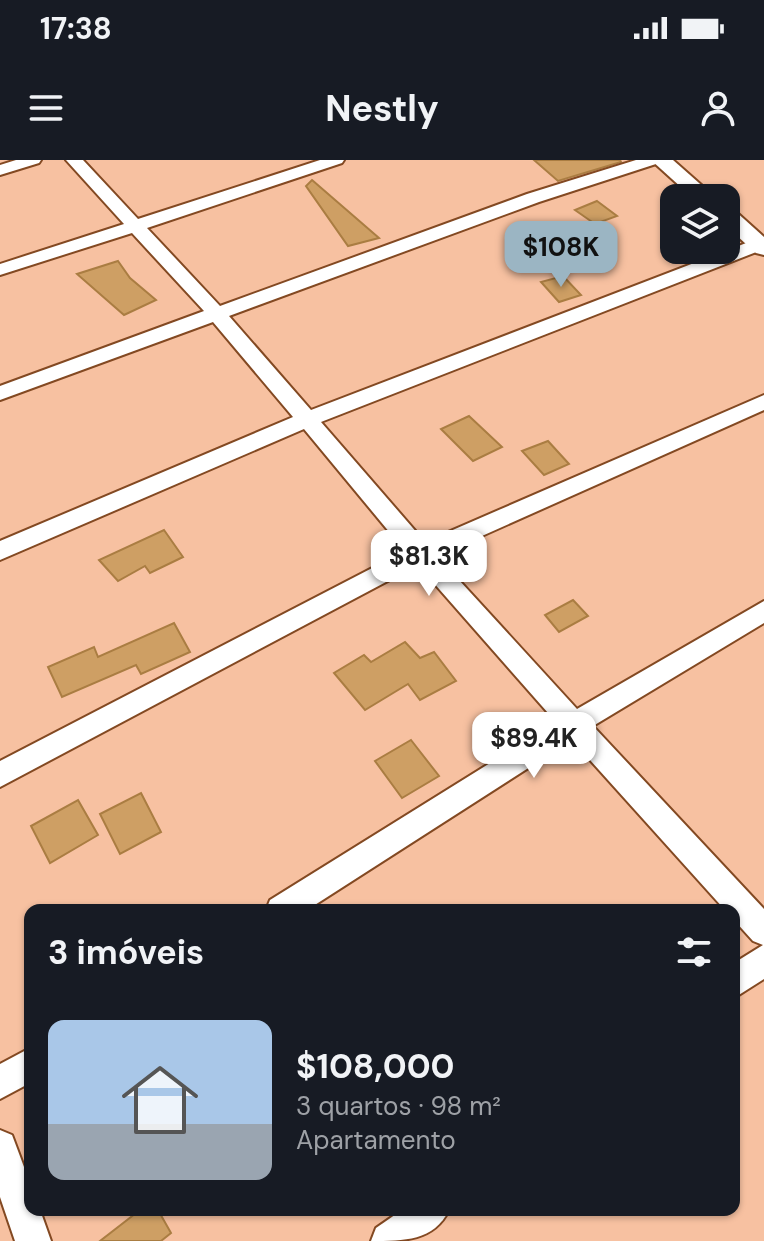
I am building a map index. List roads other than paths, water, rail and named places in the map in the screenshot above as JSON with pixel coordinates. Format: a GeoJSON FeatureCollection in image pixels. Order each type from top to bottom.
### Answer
{"type":"FeatureCollection","features":[{"type":"Feature","properties":{"kind":"street"},"geometry":{"type":"LineString","coordinates":[[0,170],[33,160]]}},
{"type":"Feature","properties":{"kind":"street"},"geometry":{"type":"LineString","coordinates":[[74,160],[218,315],[421,553],[739,904]]}},
{"type":"Feature","properties":{"kind":"street"},"geometry":{"type":"LineString","coordinates":[[0,270],[336,160]]}},
{"type":"Feature","properties":{"kind":"street"},"geometry":{"type":"LineString","coordinates":[[0,393],[519,204],[653,160]]}},
{"type":"Feature","properties":{"kind":"street"},"geometry":{"type":"LineString","coordinates":[[661,160],[689,184]]}},
{"type":"Feature","properties":{"kind":"street"},"geometry":{"type":"LineString","coordinates":[[0,551],[308,419],[762,246],[740,227]]}},
{"type":"Feature","properties":{"kind":"street"},"geometry":{"type":"LineString","coordinates":[[0,775],[421,553],[764,402]]}},
{"type":"Feature","properties":{"kind":"street"},"geometry":{"type":"LineString","coordinates":[[290,904],[574,724],[764,611]]}},
{"type":"Feature","properties":{"kind":"street"},"geometry":{"type":"LineString","coordinates":[[740,905],[764,931]]}},
{"type":"Feature","properties":{"kind":"street"},"geometry":{"type":"LineString","coordinates":[[740,978],[764,960]]}},
{"type":"Feature","properties":{"kind":"street"},"geometry":{"type":"LineString","coordinates":[[0,1083],[24,1068]]}},
{"type":"Feature","properties":{"kind":"street"},"geometry":{"type":"LineString","coordinates":[[0,1147],[24,1215]]}},
{"type":"Feature","properties":{"kind":"street"},"geometry":{"type":"LineString","coordinates":[[24,1216],[33,1241]]}},
{"type":"Feature","properties":{"kind":"street"},"geometry":{"type":"LineString","coordinates":[[389,1241],[423,1216]]}}]}
